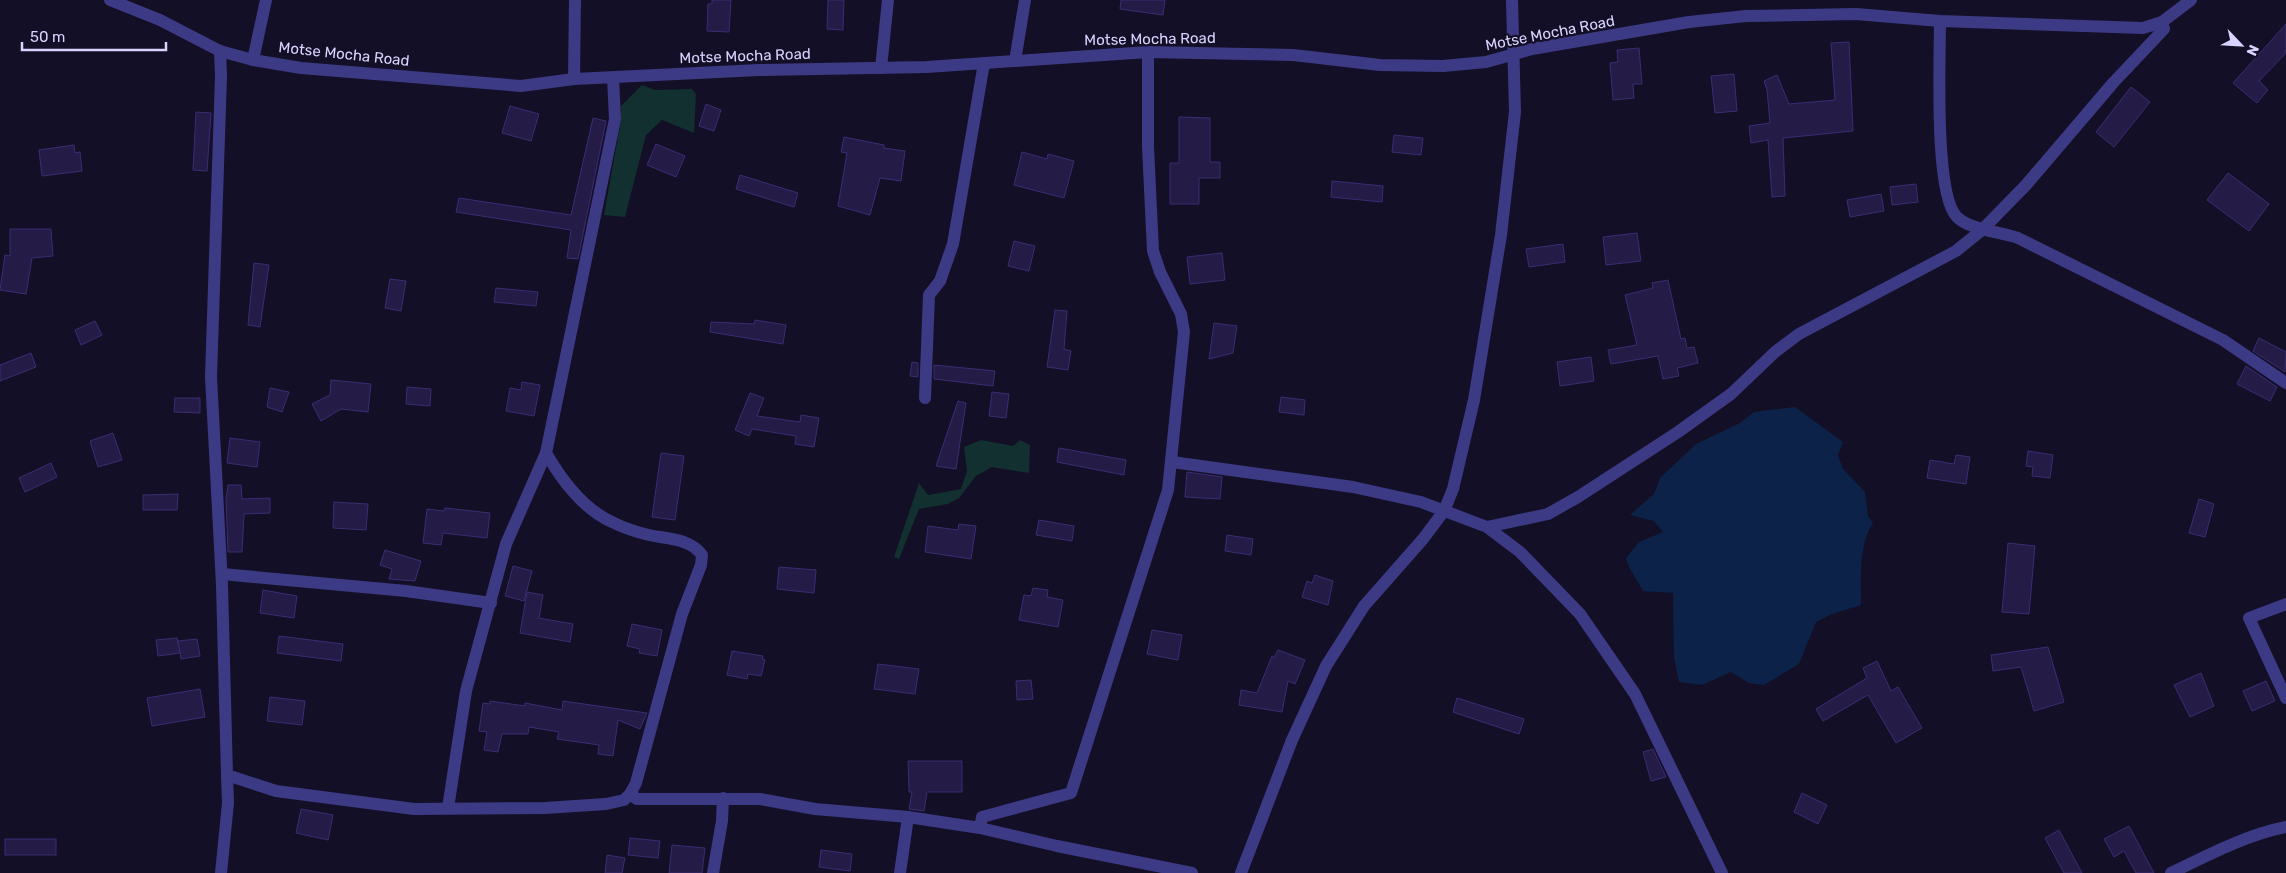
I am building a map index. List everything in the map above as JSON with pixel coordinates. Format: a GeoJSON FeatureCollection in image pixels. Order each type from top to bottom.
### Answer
{"type":"FeatureCollection","features":[{"type":"Feature","properties":{"kind":"street","name":"Motse Mocha Road"},"geometry":{"type":"LineString","coordinates":[[110,0],[160,20],[220,51],[253,60],[301,68],[521,86],[574,79],[759,70],[881,68],[1148,52],[1293,55],[1380,66],[1443,66],[1486,62],[1512,54],[1689,22],[1746,16],[1856,14],[1940,21],[2143,28],[2162,22],[2191,0]]}},
{"type":"Feature","properties":{"kind":"street"},"geometry":{"type":"LineString","coordinates":[[253,60],[266,0]]}},
{"type":"Feature","properties":{"kind":"street"},"geometry":{"type":"LineString","coordinates":[[574,79],[576,0]]}},
{"type":"Feature","properties":{"kind":"street"},"geometry":{"type":"LineString","coordinates":[[881,68],[888,0]]}},
{"type":"Feature","properties":{"kind":"street"},"geometry":{"type":"LineString","coordinates":[[1015,61],[1025,0]]}},
{"type":"Feature","properties":{"kind":"street"},"geometry":{"type":"LineString","coordinates":[[1241,873],[1292,740],[1329,660],[1364,606],[1423,539],[1444,511],[1462,456],[1489,316],[1515,112],[1512,0]]}},
{"type":"Feature","properties":{"kind":"street"},"geometry":{"type":"LineString","coordinates":[[1940,21],[1941,148],[1944,188],[1956,217],[1982,230],[1999,231],[2018,238],[2223,340],[2286,383]]}},
{"type":"Feature","properties":{"kind":"street"},"geometry":{"type":"LineString","coordinates":[[1487,527],[1548,514],[1578,497],[1678,432],[1732,394],[1775,352],[1799,334],[1956,251],[1982,230],[2026,185],[2112,83],[2155,41],[2164,29],[2162,22]]}},
{"type":"Feature","properties":{"kind":"street"},"geometry":{"type":"LineString","coordinates":[[220,51],[221,76],[211,377],[222,574],[228,803],[221,873]]}},
{"type":"Feature","properties":{"kind":"street"},"geometry":{"type":"LineString","coordinates":[[980,828],[982,817],[1072,793],[1168,490],[1184,332],[1181,314],[1160,272],[1153,251],[1148,147],[1148,52]]}},
{"type":"Feature","properties":{"kind":"street"},"geometry":{"type":"LineString","coordinates":[[925,398],[929,295],[940,282],[953,244],[984,63]]}},
{"type":"Feature","properties":{"kind":"street"},"geometry":{"type":"LineString","coordinates":[[448,808],[466,692],[506,544],[546,453],[615,119],[613,78]]}},
{"type":"Feature","properties":{"kind":"street"},"geometry":{"type":"LineString","coordinates":[[227,775],[276,792],[414,809],[545,808],[592,805],[624,800],[630,794],[642,764],[682,614],[701,565],[702,555],[692,545],[673,538],[649,535],[610,522],[569,486],[546,453]]}},
{"type":"Feature","properties":{"kind":"street"},"geometry":{"type":"LineString","coordinates":[[1172,462],[1353,487],[1421,502],[1487,527],[1520,552],[1580,614],[1630,686],[1722,873]]}},
{"type":"Feature","properties":{"kind":"street"},"geometry":{"type":"LineString","coordinates":[[222,574],[406,591],[491,603]]}},
{"type":"Feature","properties":{"kind":"street"},"geometry":{"type":"LineString","coordinates":[[2286,604],[2249,618],[2286,698]]}},
{"type":"Feature","properties":{"kind":"street"},"geometry":{"type":"LineString","coordinates":[[630,794],[637,799],[760,799],[815,809],[908,816],[980,828],[1057,846],[1192,873]]}},
{"type":"Feature","properties":{"kind":"street"},"geometry":{"type":"LineString","coordinates":[[713,873],[722,821],[723,798]]}},
{"type":"Feature","properties":{"kind":"street"},"geometry":{"type":"LineString","coordinates":[[900,873],[908,816]]}},
{"type":"Feature","properties":{"kind":"street"},"geometry":{"type":"LineString","coordinates":[[2172,873],[2219,850],[2271,830],[2286,827]]}},
{"type":"Feature","properties":{"kind":"green space"},"geometry":{"type":"Polygon","coordinates":[[[642,85],[655,90],[692,89],[696,94],[694,133],[662,120],[646,135],[625,217],[604,215],[621,120],[621,106],[642,85]]]}},
{"type":"Feature","properties":{"kind":"green space"},"geometry":{"type":"Polygon","coordinates":[[[981,440],[1013,446],[1020,440],[1030,445],[1029,473],[992,467],[976,476],[959,498],[948,504],[919,509],[899,559],[894,557],[919,483],[928,495],[961,489],[967,471],[964,447],[981,440]]]}},
{"type":"Feature","properties":{"kind":"water"},"geometry":{"type":"Polygon","coordinates":[[[1795,407],[1843,442],[1838,455],[1843,469],[1865,492],[1868,516],[1873,523],[1868,532],[1863,552],[1861,605],[1832,614],[1816,622],[1799,664],[1764,685],[1749,683],[1731,672],[1702,685],[1679,682],[1674,658],[1673,593],[1643,591],[1626,558],[1639,542],[1663,532],[1654,521],[1630,515],[1654,494],[1660,478],[1696,444],[1740,423],[1754,412],[1795,407]]]}},
{"type":"Feature","properties":{"kind":"building"},"geometry":{"type":"Polygon","coordinates":[[[712,0],[731,0],[729,32],[707,31],[708,4],[712,4],[712,0]]]}},
{"type":"Feature","properties":{"kind":"building"},"geometry":{"type":"Polygon","coordinates":[[[828,0],[844,0],[843,30],[827,29],[828,0]]]}},
{"type":"Feature","properties":{"kind":"building"},"geometry":{"type":"Polygon","coordinates":[[[1121,0],[1165,0],[1163,15],[1120,9],[1121,0]]]}},
{"type":"Feature","properties":{"kind":"building"},"geometry":{"type":"Polygon","coordinates":[[[2286,24],[2286,53],[2259,81],[2268,90],[2257,103],[2233,83],[2286,24]]]}},
{"type":"Feature","properties":{"kind":"building"},"geometry":{"type":"Polygon","coordinates":[[[1849,42],[1853,131],[1783,138],[1785,196],[1772,197],[1768,140],[1751,143],[1749,126],[1770,123],[1767,90],[1764,81],[1777,75],[1789,104],[1835,100],[1831,43],[1849,42]]]}},
{"type":"Feature","properties":{"kind":"building"},"geometry":{"type":"Polygon","coordinates":[[[1639,48],[1642,84],[1633,84],[1634,98],[1613,100],[1610,63],[1618,62],[1617,50],[1639,48]]]}},
{"type":"Feature","properties":{"kind":"building"},"geometry":{"type":"Polygon","coordinates":[[[1734,74],[1737,111],[1715,113],[1711,76],[1734,74]]]}},
{"type":"Feature","properties":{"kind":"building"},"geometry":{"type":"Polygon","coordinates":[[[2131,87],[2150,102],[2114,147],[2096,132],[2131,87]]]}},
{"type":"Feature","properties":{"kind":"building"},"geometry":{"type":"Polygon","coordinates":[[[706,104],[721,110],[714,131],[699,126],[706,104]]]}},
{"type":"Feature","properties":{"kind":"building"},"geometry":{"type":"Polygon","coordinates":[[[510,106],[539,114],[531,141],[502,133],[510,106]]]}},
{"type":"Feature","properties":{"kind":"building"},"geometry":{"type":"Polygon","coordinates":[[[196,112],[211,113],[207,171],[193,170],[196,112]]]}},
{"type":"Feature","properties":{"kind":"building"},"geometry":{"type":"Polygon","coordinates":[[[1179,117],[1210,118],[1210,162],[1220,162],[1220,178],[1199,178],[1199,204],[1170,204],[1170,163],[1179,163],[1179,117]]]}},
{"type":"Feature","properties":{"kind":"building"},"geometry":{"type":"Polygon","coordinates":[[[593,118],[606,121],[578,259],[567,258],[571,230],[456,212],[459,198],[571,215],[593,118]]]}},
{"type":"Feature","properties":{"kind":"building"},"geometry":{"type":"Polygon","coordinates":[[[1394,135],[1423,138],[1421,155],[1392,152],[1394,135]]]}},
{"type":"Feature","properties":{"kind":"building"},"geometry":{"type":"Polygon","coordinates":[[[844,137],[884,145],[884,148],[905,151],[901,181],[880,178],[870,215],[838,206],[847,153],[841,152],[844,137]]]}},
{"type":"Feature","properties":{"kind":"building"},"geometry":{"type":"Polygon","coordinates":[[[656,144],[685,156],[676,177],[647,165],[656,144]]]}},
{"type":"Feature","properties":{"kind":"building"},"geometry":{"type":"Polygon","coordinates":[[[74,145],[75,153],[80,152],[82,171],[42,176],[39,150],[74,145]]]}},
{"type":"Feature","properties":{"kind":"building"},"geometry":{"type":"Polygon","coordinates":[[[1022,152],[1047,159],[1048,154],[1074,161],[1064,198],[1014,185],[1022,152]]]}},
{"type":"Feature","properties":{"kind":"building"},"geometry":{"type":"Polygon","coordinates":[[[2228,173],[2269,204],[2249,231],[2207,200],[2228,173]]]}},
{"type":"Feature","properties":{"kind":"building"},"geometry":{"type":"Polygon","coordinates":[[[740,175],[798,193],[794,207],[736,189],[740,175]]]}},
{"type":"Feature","properties":{"kind":"building"},"geometry":{"type":"Polygon","coordinates":[[[1332,181],[1383,186],[1382,202],[1331,197],[1332,181]]]}},
{"type":"Feature","properties":{"kind":"building"},"geometry":{"type":"Polygon","coordinates":[[[1916,184],[1918,202],[1892,205],[1890,187],[1916,184]]]}},
{"type":"Feature","properties":{"kind":"building"},"geometry":{"type":"Polygon","coordinates":[[[1881,194],[1884,211],[1850,217],[1847,200],[1881,194]]]}},
{"type":"Feature","properties":{"kind":"building"},"geometry":{"type":"Polygon","coordinates":[[[10,229],[51,229],[53,256],[32,258],[26,294],[0,290],[5,255],[10,256],[10,229]]]}},
{"type":"Feature","properties":{"kind":"building"},"geometry":{"type":"Polygon","coordinates":[[[1637,233],[1641,261],[1606,265],[1603,237],[1637,233]]]}},
{"type":"Feature","properties":{"kind":"building"},"geometry":{"type":"Polygon","coordinates":[[[1014,241],[1035,246],[1029,271],[1008,266],[1014,241]]]}},
{"type":"Feature","properties":{"kind":"building"},"geometry":{"type":"Polygon","coordinates":[[[1563,244],[1565,262],[1529,267],[1526,249],[1563,244]]]}},
{"type":"Feature","properties":{"kind":"building"},"geometry":{"type":"Polygon","coordinates":[[[1222,253],[1225,280],[1190,284],[1187,257],[1222,253]]]}},
{"type":"Feature","properties":{"kind":"building"},"geometry":{"type":"Polygon","coordinates":[[[254,263],[269,265],[260,327],[248,325],[254,263]]]}},
{"type":"Feature","properties":{"kind":"building"},"geometry":{"type":"Polygon","coordinates":[[[390,279],[406,281],[401,311],[385,308],[390,279]]]}},
{"type":"Feature","properties":{"kind":"building"},"geometry":{"type":"Polygon","coordinates":[[[1668,280],[1681,339],[1685,338],[1687,348],[1694,347],[1698,363],[1677,368],[1679,376],[1663,379],[1658,356],[1611,364],[1608,350],[1637,345],[1625,295],[1653,288],[1652,283],[1668,280]]]}},
{"type":"Feature","properties":{"kind":"building"},"geometry":{"type":"Polygon","coordinates":[[[496,288],[538,292],[536,306],[494,302],[496,288]]]}},
{"type":"Feature","properties":{"kind":"building"},"geometry":{"type":"Polygon","coordinates":[[[1055,310],[1067,311],[1064,349],[1071,351],[1068,370],[1047,367],[1055,310]]]}},
{"type":"Feature","properties":{"kind":"building"},"geometry":{"type":"Polygon","coordinates":[[[755,320],[786,325],[783,344],[710,332],[711,322],[754,324],[755,320]]]}},
{"type":"Feature","properties":{"kind":"building"},"geometry":{"type":"Polygon","coordinates":[[[95,321],[102,335],[81,345],[75,330],[95,321]]]}},
{"type":"Feature","properties":{"kind":"building"},"geometry":{"type":"Polygon","coordinates":[[[1214,323],[1237,326],[1233,353],[1209,359],[1214,323]]]}},
{"type":"Feature","properties":{"kind":"building"},"geometry":{"type":"Polygon","coordinates":[[[2259,338],[2286,352],[2285,372],[2253,351],[2259,338]]]}},
{"type":"Feature","properties":{"kind":"building"},"geometry":{"type":"Polygon","coordinates":[[[31,353],[36,367],[0,381],[0,365],[31,353]]]}},
{"type":"Feature","properties":{"kind":"building"},"geometry":{"type":"Polygon","coordinates":[[[1591,357],[1594,381],[1560,386],[1557,362],[1591,357]]]}},
{"type":"Feature","properties":{"kind":"building"},"geometry":{"type":"Polygon","coordinates":[[[912,362],[918,363],[918,377],[910,376],[912,362]]]}},
{"type":"Feature","properties":{"kind":"building"},"geometry":{"type":"Polygon","coordinates":[[[934,365],[995,371],[993,386],[934,379],[934,365]]]}},
{"type":"Feature","properties":{"kind":"building"},"geometry":{"type":"Polygon","coordinates":[[[2246,366],[2277,387],[2270,401],[2237,384],[2246,366]]]}},
{"type":"Feature","properties":{"kind":"building"},"geometry":{"type":"Polygon","coordinates":[[[331,380],[371,384],[368,412],[341,409],[321,421],[312,404],[330,395],[331,380]]]}},
{"type":"Feature","properties":{"kind":"building"},"geometry":{"type":"Polygon","coordinates":[[[522,382],[540,385],[534,416],[506,411],[510,388],[521,390],[522,382]]]}},
{"type":"Feature","properties":{"kind":"building"},"geometry":{"type":"Polygon","coordinates":[[[407,387],[431,389],[430,406],[406,404],[407,387]]]}},
{"type":"Feature","properties":{"kind":"building"},"geometry":{"type":"Polygon","coordinates":[[[270,388],[289,392],[282,412],[267,407],[270,388]]]}},
{"type":"Feature","properties":{"kind":"building"},"geometry":{"type":"Polygon","coordinates":[[[992,392],[1009,394],[1006,418],[989,416],[992,392]]]}},
{"type":"Feature","properties":{"kind":"building"},"geometry":{"type":"Polygon","coordinates":[[[750,393],[764,398],[757,416],[800,422],[801,415],[819,418],[814,447],[795,444],[796,436],[752,429],[749,436],[735,430],[750,393]]]}},
{"type":"Feature","properties":{"kind":"building"},"geometry":{"type":"Polygon","coordinates":[[[1281,397],[1305,400],[1304,415],[1279,412],[1281,397]]]}},
{"type":"Feature","properties":{"kind":"building"},"geometry":{"type":"Polygon","coordinates":[[[175,398],[200,398],[200,413],[174,412],[175,398]]]}},
{"type":"Feature","properties":{"kind":"building"},"geometry":{"type":"Polygon","coordinates":[[[958,401],[966,403],[956,469],[936,466],[958,401]]]}},
{"type":"Feature","properties":{"kind":"building"},"geometry":{"type":"Polygon","coordinates":[[[113,433],[122,460],[98,467],[90,441],[113,433]]]}},
{"type":"Feature","properties":{"kind":"building"},"geometry":{"type":"Polygon","coordinates":[[[230,438],[260,442],[257,467],[227,463],[230,438]]]}},
{"type":"Feature","properties":{"kind":"building"},"geometry":{"type":"Polygon","coordinates":[[[1059,448],[1126,460],[1124,475],[1057,462],[1059,448]]]}},
{"type":"Feature","properties":{"kind":"building"},"geometry":{"type":"Polygon","coordinates":[[[2028,451],[2053,455],[2050,478],[2032,476],[2033,467],[2026,466],[2028,451]]]}},
{"type":"Feature","properties":{"kind":"building"},"geometry":{"type":"Polygon","coordinates":[[[661,453],[684,456],[675,520],[652,517],[661,453]]]}},
{"type":"Feature","properties":{"kind":"building"},"geometry":{"type":"Polygon","coordinates":[[[1956,455],[1970,457],[1966,484],[1927,478],[1930,460],[1954,464],[1956,455]]]}},
{"type":"Feature","properties":{"kind":"building"},"geometry":{"type":"Polygon","coordinates":[[[51,463],[57,477],[25,492],[19,478],[51,463]]]}},
{"type":"Feature","properties":{"kind":"building"},"geometry":{"type":"Polygon","coordinates":[[[1187,472],[1222,477],[1220,499],[1185,497],[1187,472]]]}},
{"type":"Feature","properties":{"kind":"building"},"geometry":{"type":"Polygon","coordinates":[[[228,485],[241,485],[242,499],[270,498],[270,513],[244,514],[242,552],[228,552],[226,499],[228,485]]]}},
{"type":"Feature","properties":{"kind":"building"},"geometry":{"type":"Polygon","coordinates":[[[178,494],[177,510],[143,510],[143,495],[178,494]]]}},
{"type":"Feature","properties":{"kind":"building"},"geometry":{"type":"Polygon","coordinates":[[[2199,499],[2214,504],[2205,537],[2189,533],[2199,499]]]}},
{"type":"Feature","properties":{"kind":"building"},"geometry":{"type":"Polygon","coordinates":[[[334,502],[368,504],[366,530],[333,528],[334,502]]]}},
{"type":"Feature","properties":{"kind":"building"},"geometry":{"type":"Polygon","coordinates":[[[445,508],[490,513],[487,538],[443,533],[441,545],[423,543],[427,509],[444,511],[445,508]]]}},
{"type":"Feature","properties":{"kind":"building"},"geometry":{"type":"Polygon","coordinates":[[[1039,520],[1074,526],[1072,541],[1036,535],[1039,520]]]}},
{"type":"Feature","properties":{"kind":"building"},"geometry":{"type":"Polygon","coordinates":[[[959,524],[976,526],[971,559],[925,552],[928,526],[958,530],[959,524]]]}},
{"type":"Feature","properties":{"kind":"building"},"geometry":{"type":"Polygon","coordinates":[[[1227,535],[1253,539],[1251,555],[1225,551],[1227,535]]]}},
{"type":"Feature","properties":{"kind":"building"},"geometry":{"type":"Polygon","coordinates":[[[2008,543],[2035,546],[2029,614],[2002,612],[2008,543]]]}},
{"type":"Feature","properties":{"kind":"building"},"geometry":{"type":"Polygon","coordinates":[[[385,550],[421,561],[415,581],[389,579],[392,569],[380,565],[385,550]]]}},
{"type":"Feature","properties":{"kind":"building"},"geometry":{"type":"Polygon","coordinates":[[[513,566],[532,571],[524,601],[505,596],[513,566]]]}},
{"type":"Feature","properties":{"kind":"building"},"geometry":{"type":"Polygon","coordinates":[[[779,567],[816,570],[814,593],[777,589],[779,567]]]}},
{"type":"Feature","properties":{"kind":"building"},"geometry":{"type":"Polygon","coordinates":[[[1315,575],[1333,581],[1328,605],[1302,597],[1307,581],[1312,583],[1315,575]]]}},
{"type":"Feature","properties":{"kind":"building"},"geometry":{"type":"Polygon","coordinates":[[[1033,588],[1048,590],[1047,597],[1063,600],[1058,627],[1019,620],[1024,595],[1031,596],[1033,588]]]}},
{"type":"Feature","properties":{"kind":"building"},"geometry":{"type":"Polygon","coordinates":[[[263,590],[297,596],[294,618],[260,613],[263,590]]]}},
{"type":"Feature","properties":{"kind":"building"},"geometry":{"type":"Polygon","coordinates":[[[527,592],[543,595],[539,618],[573,624],[570,642],[520,633],[527,592]]]}},
{"type":"Feature","properties":{"kind":"building"},"geometry":{"type":"Polygon","coordinates":[[[632,624],[662,630],[657,656],[639,653],[640,649],[627,646],[632,624]]]}},
{"type":"Feature","properties":{"kind":"building"},"geometry":{"type":"Polygon","coordinates":[[[1152,630],[1182,635],[1178,660],[1147,654],[1152,630]]]}},
{"type":"Feature","properties":{"kind":"building"},"geometry":{"type":"Polygon","coordinates":[[[279,636],[343,644],[341,661],[277,653],[279,636]]]}},
{"type":"Feature","properties":{"kind":"building"},"geometry":{"type":"Polygon","coordinates":[[[177,638],[180,653],[158,656],[156,640],[177,638]]]}},
{"type":"Feature","properties":{"kind":"building"},"geometry":{"type":"Polygon","coordinates":[[[197,639],[200,656],[181,659],[178,641],[197,639]]]}},
{"type":"Feature","properties":{"kind":"building"},"geometry":{"type":"Polygon","coordinates":[[[2048,647],[2064,702],[2034,711],[2021,667],[1993,671],[1991,655],[2048,647]]]}},
{"type":"Feature","properties":{"kind":"building"},"geometry":{"type":"Polygon","coordinates":[[[1278,650],[1305,660],[1295,684],[1288,681],[1282,712],[1239,705],[1241,690],[1257,693],[1272,656],[1274,658],[1278,650]]]}},
{"type":"Feature","properties":{"kind":"building"},"geometry":{"type":"Polygon","coordinates":[[[732,651],[763,656],[762,659],[765,660],[761,676],[748,674],[747,679],[727,675],[732,651]]]}},
{"type":"Feature","properties":{"kind":"building"},"geometry":{"type":"Polygon","coordinates":[[[1877,661],[1891,691],[1898,687],[1922,728],[1896,743],[1868,695],[1823,721],[1816,709],[1867,678],[1863,668],[1877,661]]]}},
{"type":"Feature","properties":{"kind":"building"},"geometry":{"type":"Polygon","coordinates":[[[878,664],[919,669],[915,694],[874,689],[878,664]]]}},
{"type":"Feature","properties":{"kind":"building"},"geometry":{"type":"Polygon","coordinates":[[[2201,673],[2214,706],[2190,717],[2174,685],[2201,673]]]}},
{"type":"Feature","properties":{"kind":"building"},"geometry":{"type":"Polygon","coordinates":[[[1031,680],[1033,699],[1017,700],[1016,681],[1031,680]]]}},
{"type":"Feature","properties":{"kind":"building"},"geometry":{"type":"Polygon","coordinates":[[[2266,681],[2275,701],[2252,711],[2243,691],[2266,681]]]}},
{"type":"Feature","properties":{"kind":"building"},"geometry":{"type":"Polygon","coordinates":[[[200,689],[205,717],[152,726],[147,698],[200,689]]]}},
{"type":"Feature","properties":{"kind":"building"},"geometry":{"type":"Polygon","coordinates":[[[270,697],[305,701],[302,725],[267,721],[270,697]]]}},
{"type":"Feature","properties":{"kind":"building"},"geometry":{"type":"Polygon","coordinates":[[[1457,698],[1524,719],[1519,734],[1453,712],[1457,698]]]}},
{"type":"Feature","properties":{"kind":"building"},"geometry":{"type":"Polygon","coordinates":[[[490,701],[525,706],[525,703],[562,710],[563,701],[647,713],[640,729],[618,720],[613,756],[598,754],[599,745],[557,739],[559,732],[529,727],[528,734],[502,734],[498,752],[484,750],[487,732],[479,731],[483,703],[490,704],[490,701]]]}},
{"type":"Feature","properties":{"kind":"building"},"geometry":{"type":"Polygon","coordinates":[[[1653,749],[1666,777],[1651,781],[1643,752],[1653,749]]]}},
{"type":"Feature","properties":{"kind":"building"},"geometry":{"type":"Polygon","coordinates":[[[908,761],[962,761],[962,792],[927,792],[924,811],[909,809],[912,792],[909,792],[908,761]]]}},
{"type":"Feature","properties":{"kind":"building"},"geometry":{"type":"Polygon","coordinates":[[[1802,793],[1827,805],[1818,824],[1794,812],[1802,793]]]}},
{"type":"Feature","properties":{"kind":"building"},"geometry":{"type":"Polygon","coordinates":[[[301,809],[333,815],[328,840],[296,833],[301,809]]]}},
{"type":"Feature","properties":{"kind":"building"},"geometry":{"type":"Polygon","coordinates":[[[2129,826],[2154,873],[2136,873],[2124,851],[2114,857],[2104,839],[2129,826]]]}},
{"type":"Feature","properties":{"kind":"building"},"geometry":{"type":"Polygon","coordinates":[[[2059,830],[2082,873],[2064,873],[2045,838],[2059,830]]]}},
{"type":"Feature","properties":{"kind":"building"},"geometry":{"type":"Polygon","coordinates":[[[630,838],[660,841],[658,858],[628,855],[630,838]]]}},
{"type":"Feature","properties":{"kind":"building"},"geometry":{"type":"Polygon","coordinates":[[[5,839],[56,839],[56,855],[5,855],[5,839]]]}},
{"type":"Feature","properties":{"kind":"building"},"geometry":{"type":"Polygon","coordinates":[[[672,845],[705,848],[702,873],[669,873],[672,845]]]}},
{"type":"Feature","properties":{"kind":"building"},"geometry":{"type":"Polygon","coordinates":[[[821,850],[852,854],[850,871],[819,867],[821,850]]]}},
{"type":"Feature","properties":{"kind":"building"},"geometry":{"type":"Polygon","coordinates":[[[607,855],[625,858],[622,873],[605,873],[607,855]]]}}]}
